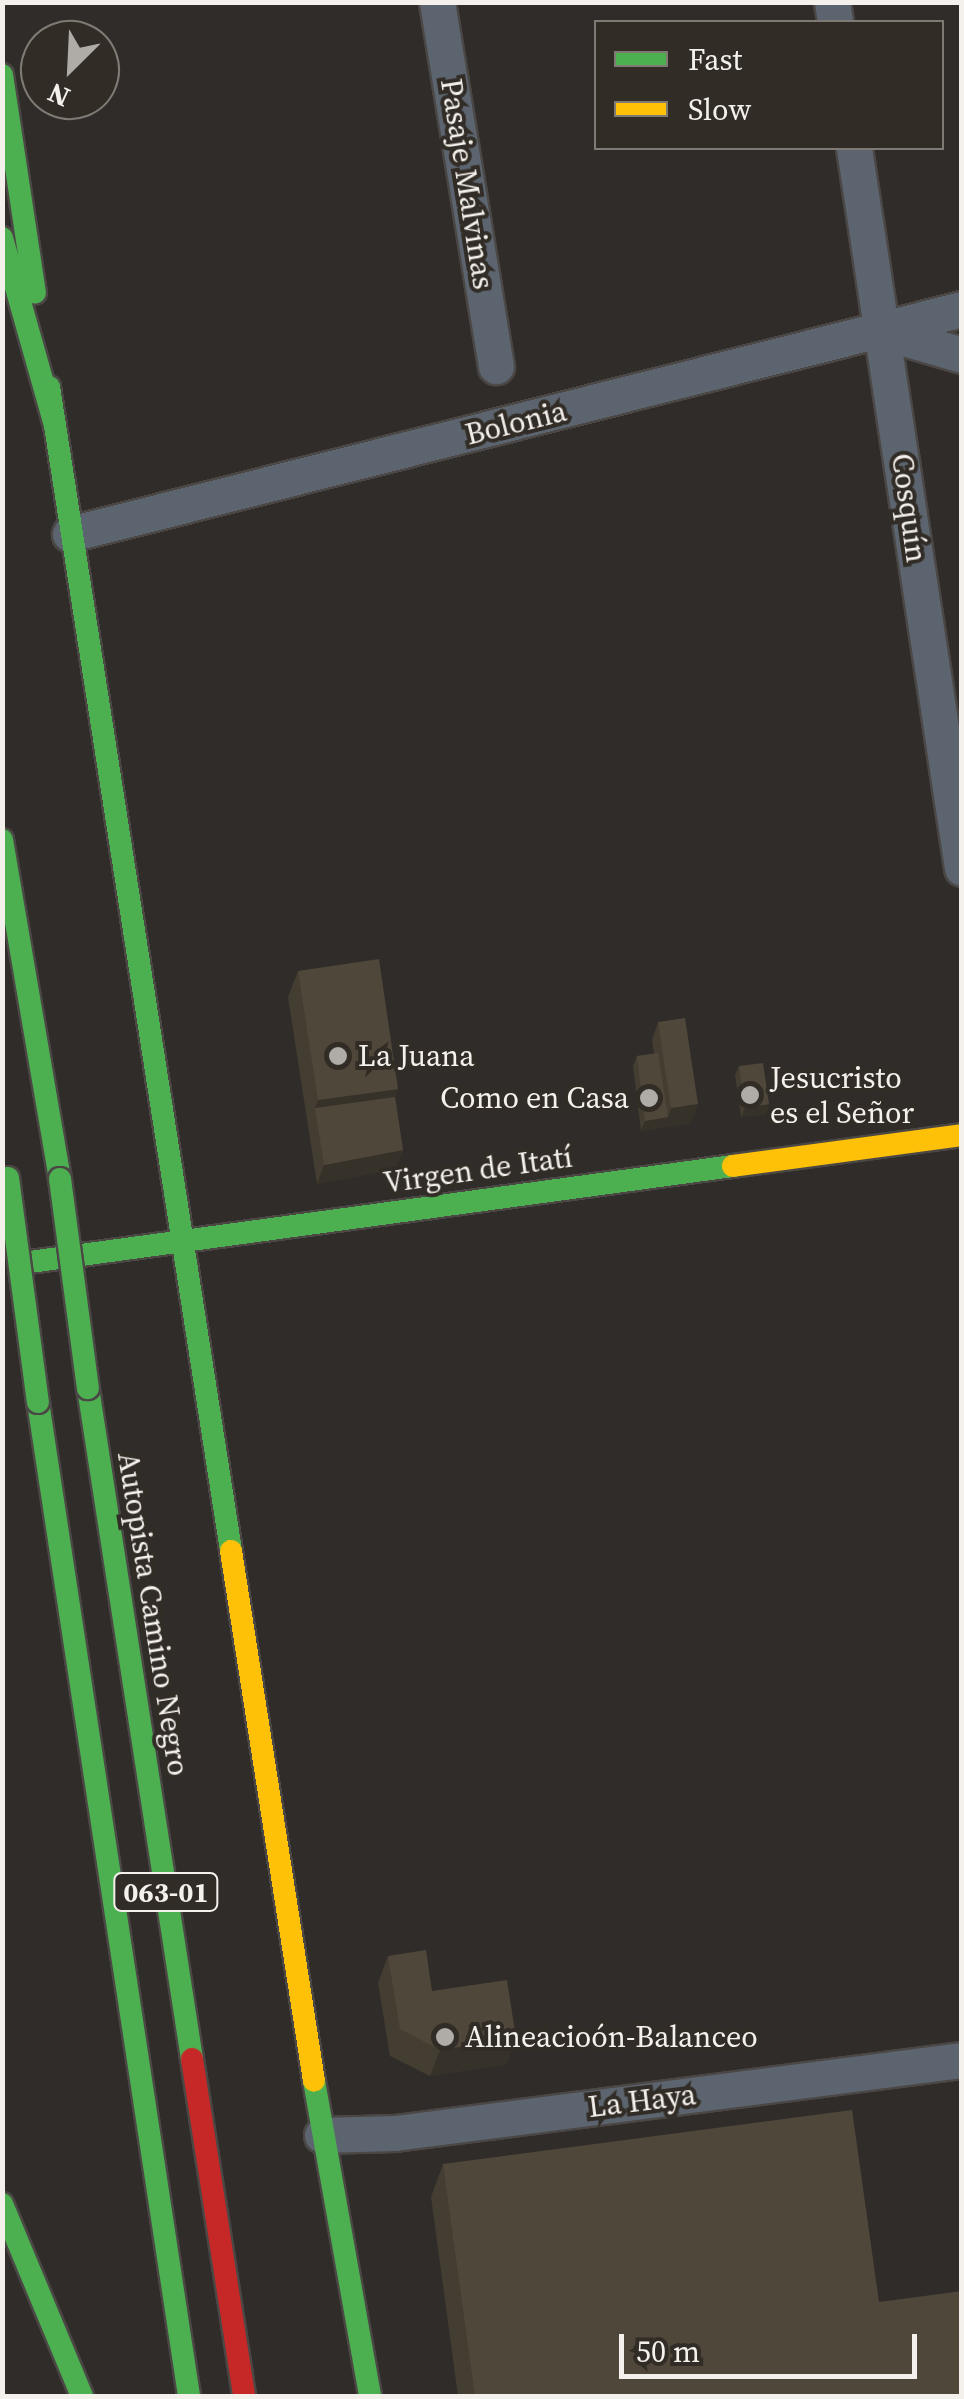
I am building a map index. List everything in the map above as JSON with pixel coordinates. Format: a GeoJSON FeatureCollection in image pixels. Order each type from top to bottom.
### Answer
{"type":"FeatureCollection","features":[{"type":"Feature","properties":{"kind":"main road"},"geometry":{"type":"LineString","coordinates":[[2,75],[180,1240],[322,2135],[370,2396]]}},
{"type":"Feature","properties":{"kind":"main road"},"geometry":{"type":"LineString","coordinates":[[2,238],[55,425]]}},
{"type":"Feature","properties":{"kind":"main road","name":"Autopista Camino Negro"},"geometry":{"type":"LineString","coordinates":[[2,840],[60,1178],[88,1388],[244,2396]]}},
{"type":"Feature","properties":{"kind":"main road","name":"Virgen de Itatí"},"geometry":{"type":"LineString","coordinates":[[2,1266],[962,1135]]}},
{"type":"Feature","properties":{"kind":"main road","name":"063-01"},"geometry":{"type":"LineString","coordinates":[[2,1146],[188,2396]]}},
{"type":"Feature","properties":{"kind":"main road"},"geometry":{"type":"LineString","coordinates":[[2,2204],[82,2396]]}},
{"type":"Feature","properties":{"kind":"street","name":"Pasaje Malvinas"},"geometry":{"type":"LineString","coordinates":[[437,2],[496,366]]}},
{"type":"Feature","properties":{"kind":"street","name":"Cosquín"},"geometry":{"type":"LineString","coordinates":[[854,150],[962,868]]}},
{"type":"Feature","properties":{"kind":"street","name":"Bolonia"},"geometry":{"type":"LineString","coordinates":[[70,534],[883,332],[962,308]]}},
{"type":"Feature","properties":{"kind":"street"},"geometry":{"type":"LineString","coordinates":[[883,332],[962,355]]}},
{"type":"Feature","properties":{"kind":"street","name":"La Haya"},"geometry":{"type":"LineString","coordinates":[[322,2135],[395,2133],[962,2060]]}},
{"type":"Feature","properties":{"kind":"building","name":"La Juana"},"geometry":{"type":"Polygon","coordinates":[[[379,959],[398,1089],[318,1100],[298,971],[379,959]]]}},
{"type":"Feature","properties":{"kind":"building"},"geometry":{"type":"Polygon","coordinates":[[[685,1018],[698,1104],[671,1108],[658,1022],[685,1018]]]}},
{"type":"Feature","properties":{"kind":"building","name":"Como en Casa"},"geometry":{"type":"Polygon","coordinates":[[[658,1053],[668,1117],[645,1121],[637,1056],[658,1053]]]}},
{"type":"Feature","properties":{"kind":"building","name":"Jesucristo es el Señor"},"geometry":{"type":"Polygon","coordinates":[[[763,1063],[769,1104],[745,1108],[739,1066],[763,1063]]]}},
{"type":"Feature","properties":{"kind":"building"},"geometry":{"type":"Polygon","coordinates":[[[395,1097],[403,1150],[324,1165],[315,1108],[395,1097]]]}},
{"type":"Feature","properties":{"kind":"building"},"geometry":{"type":"Polygon","coordinates":[[[426,1950],[432,1991],[507,1980],[516,2038],[440,2050],[400,2029],[388,1956],[426,1950]]]}},
{"type":"Feature","properties":{"kind":"building"},"geometry":{"type":"Polygon","coordinates":[[[852,2110],[879,2302],[962,2291],[962,2396],[475,2396],[443,2164],[852,2110]]]}},
{"type":"Feature","properties":{"kind":"traffic: fast"},"geometry":{"type":"LineString","coordinates":[[2,75],[35,293]]}},
{"type":"Feature","properties":{"kind":"traffic: fast"},"geometry":{"type":"LineString","coordinates":[[2,238],[55,425]]}},
{"type":"Feature","properties":{"kind":"traffic: fast"},"geometry":{"type":"LineString","coordinates":[[49,387],[231,1551]]}},
{"type":"Feature","properties":{"kind":"traffic: fast"},"geometry":{"type":"LineString","coordinates":[[2,840],[60,1179]]}},
{"type":"Feature","properties":{"kind":"traffic: fast"},"geometry":{"type":"LineString","coordinates":[[30,1262],[733,1166]]}},
{"type":"Feature","properties":{"kind":"traffic: fast"},"geometry":{"type":"LineString","coordinates":[[8,1178],[38,1402]]}},
{"type":"Feature","properties":{"kind":"traffic: fast"},"geometry":{"type":"LineString","coordinates":[[60,1179],[88,1388]]}},
{"type":"Feature","properties":{"kind":"traffic: fast"},"geometry":{"type":"LineString","coordinates":[[88,1388],[192,2059]]}},
{"type":"Feature","properties":{"kind":"traffic: fast"},"geometry":{"type":"LineString","coordinates":[[38,1402],[189,2396]]}},
{"type":"Feature","properties":{"kind":"traffic: fast"},"geometry":{"type":"LineString","coordinates":[[314,2081],[370,2396]]}},
{"type":"Feature","properties":{"kind":"traffic: fast"},"geometry":{"type":"LineString","coordinates":[[2,2204],[82,2396]]}},
{"type":"Feature","properties":{"kind":"traffic: slow"},"geometry":{"type":"LineString","coordinates":[[733,1166],[962,1135]]}},
{"type":"Feature","properties":{"kind":"traffic: slow"},"geometry":{"type":"LineString","coordinates":[[231,1551],[314,2081]]}},
{"type":"Feature","properties":{"kind":"traffic: jam"},"geometry":{"type":"LineString","coordinates":[[192,2059],[244,2396]]}},
{"type":"Feature","properties":{"kind":"place","name":"La Juana"},"geometry":{"type":"Point","coordinates":[338,1056]}},
{"type":"Feature","properties":{"kind":"place","name":"Jesucristo es el Señor"},"geometry":{"type":"Point","coordinates":[750,1095]}},
{"type":"Feature","properties":{"kind":"place","name":"Como en Casa"},"geometry":{"type":"Point","coordinates":[649,1098]}},
{"type":"Feature","properties":{"kind":"place","name":"Alineacioón-Balanceo"},"geometry":{"type":"Point","coordinates":[445,2037]}}]}
